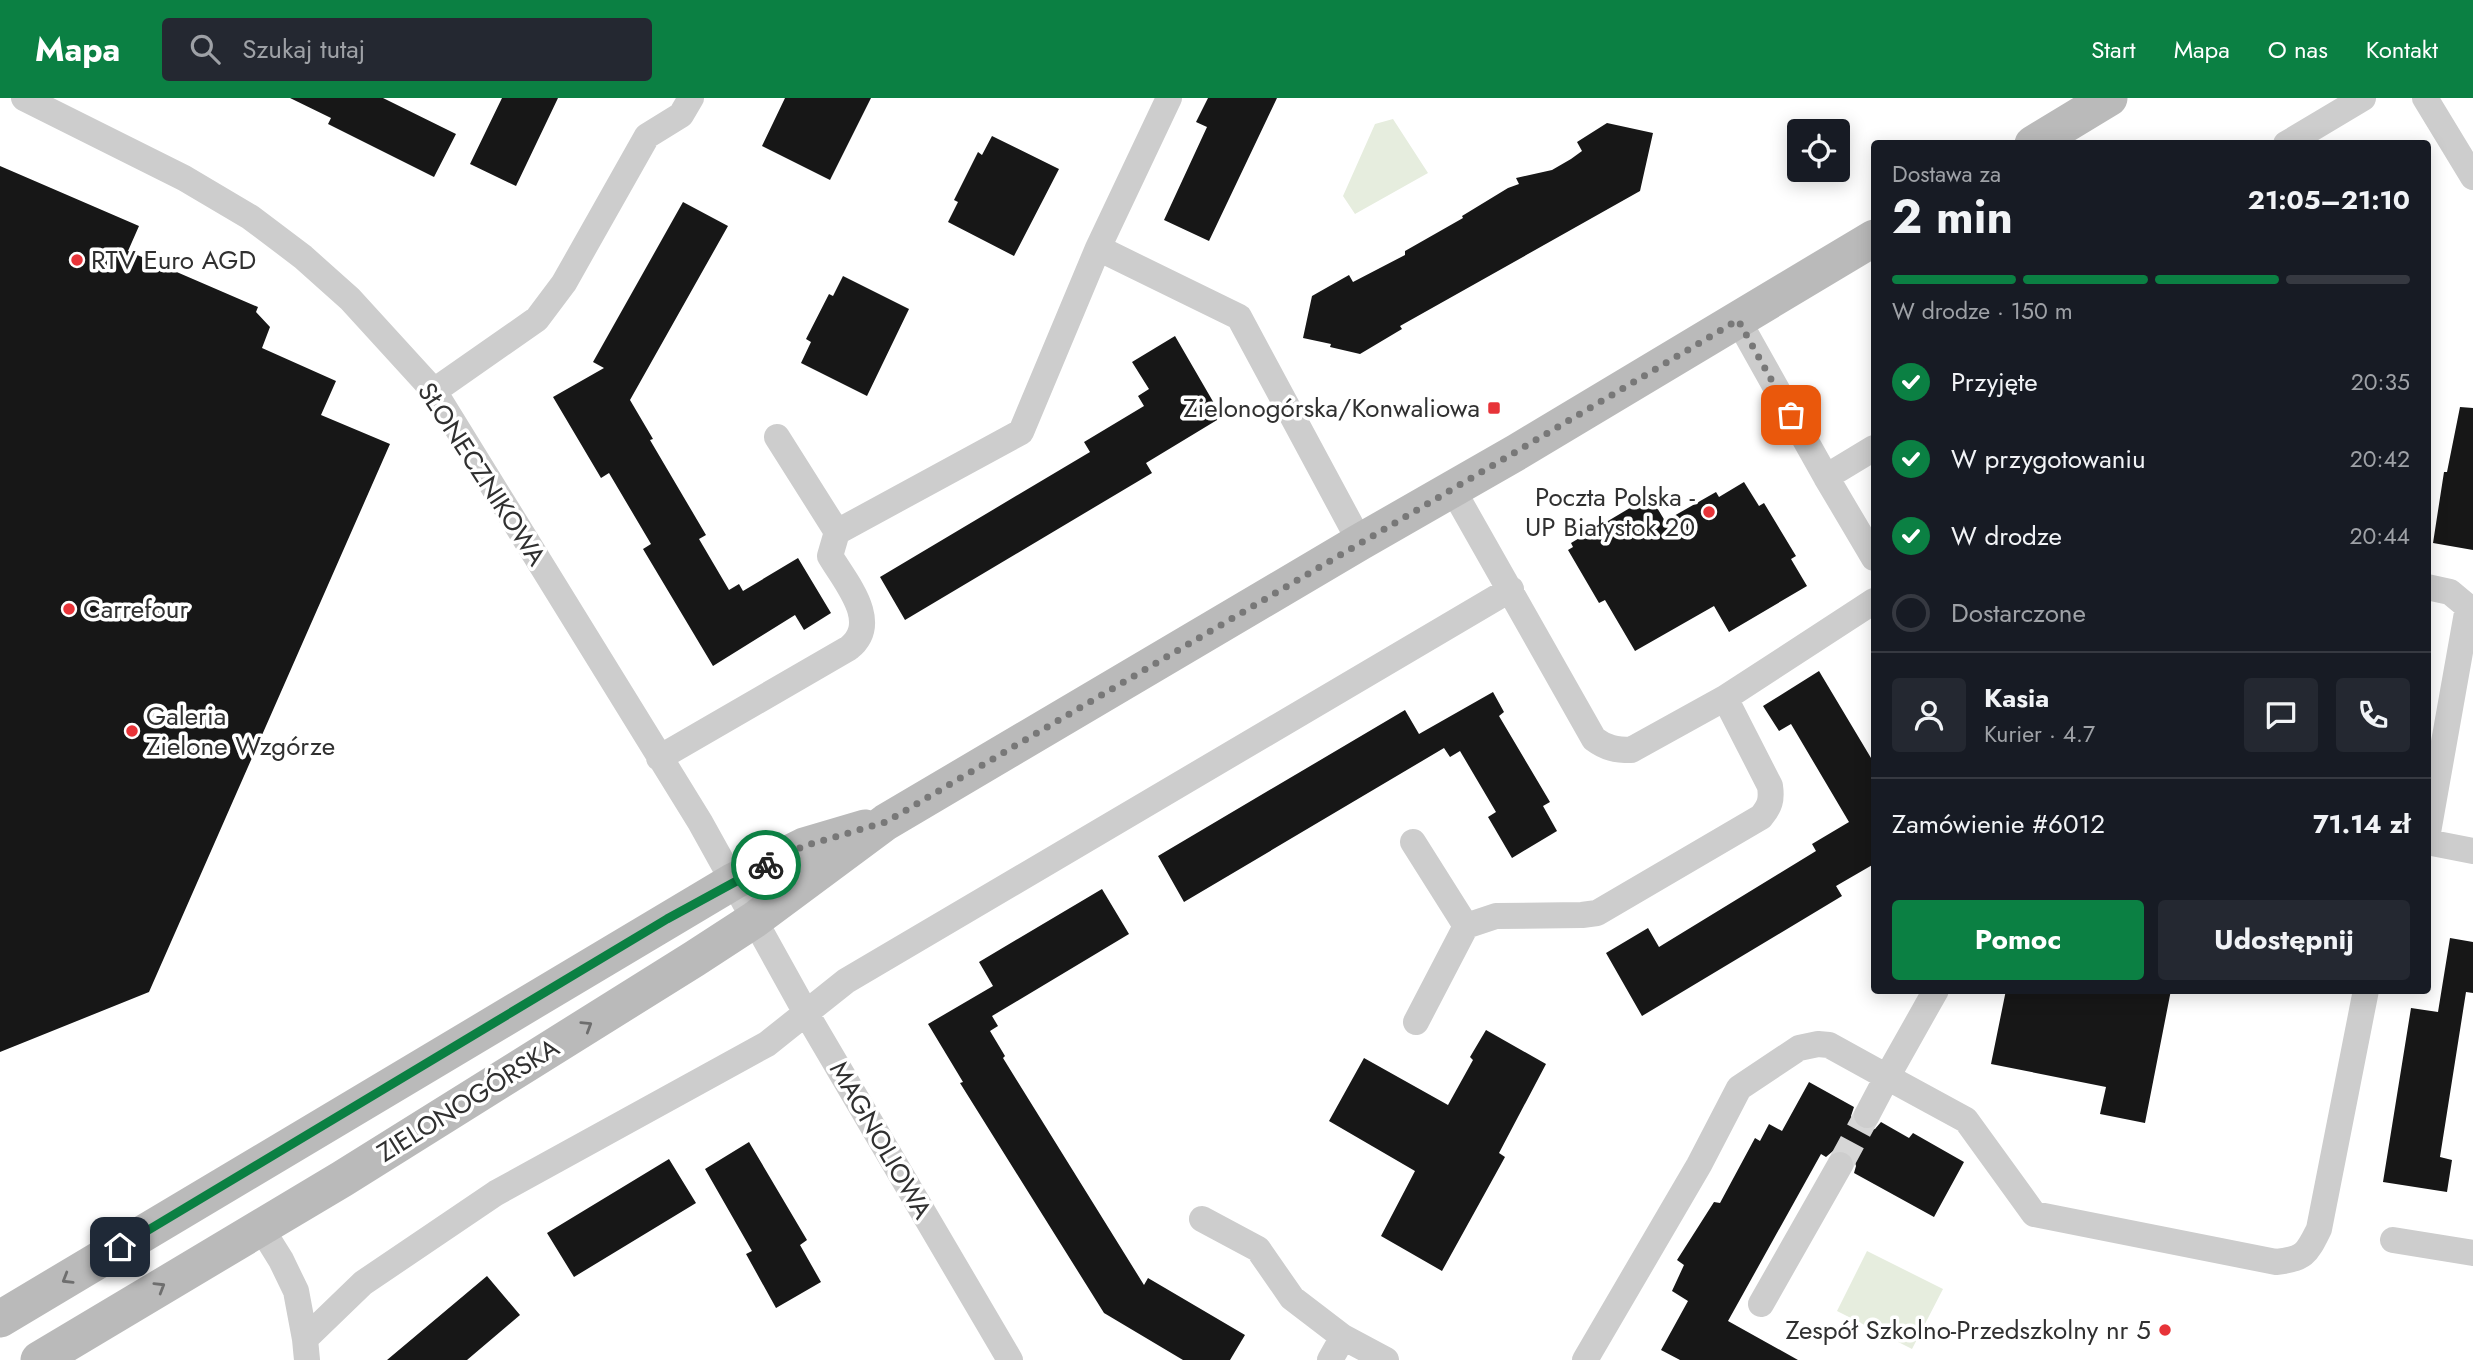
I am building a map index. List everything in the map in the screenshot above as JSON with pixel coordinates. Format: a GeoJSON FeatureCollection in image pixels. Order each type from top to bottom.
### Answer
{"type":"FeatureCollection","features":[{"type":"Feature","properties":{"kind":"street"},"geometry":{"type":"LineString","coordinates":[[434,391],[537,319],[564,283],[647,136],[681,115],[691,98]]}},
{"type":"Feature","properties":{"kind":"street"},"geometry":{"type":"LineString","coordinates":[[2040,140],[2109,98]]}},
{"type":"Feature","properties":{"kind":"street"},"geometry":{"type":"LineString","coordinates":[[2293,140],[2363,98]]}},
{"type":"Feature","properties":{"kind":"street"},"geometry":{"type":"LineString","coordinates":[[2425,98],[2473,177]]}},
{"type":"Feature","properties":{"kind":"street","name":"SŁONECZNIKOWA"},"geometry":{"type":"LineString","coordinates":[[29,99],[184,178],[250,217],[303,257],[350,299],[434,391],[734,881],[754,920]]}},
{"type":"Feature","properties":{"kind":"street"},"geometry":{"type":"LineString","coordinates":[[659,758],[859,640],[863,627],[862,611],[830,556],[837,532],[1021,432],[1164,100]]}},
{"type":"Feature","properties":{"kind":"street","name":"ZIELONOGÓRSKA"},"geometry":{"type":"LineString","coordinates":[[39,1360],[261,1227],[658,981],[754,920],[886,822],[1360,542],[1453,490],[1871,240]]}},
{"type":"Feature","properties":{"kind":"street"},"geometry":{"type":"LineString","coordinates":[[1098,248],[1239,317],[1360,542]]}},
{"type":"Feature","properties":{"kind":"street"},"geometry":{"type":"LineString","coordinates":[[1738,320],[1871,553]]}},
{"type":"Feature","properties":{"kind":"street"},"geometry":{"type":"LineString","coordinates":[[777,437],[837,532]]}},
{"type":"Feature","properties":{"kind":"street"},"geometry":{"type":"LineString","coordinates":[[1826,477],[1871,450]]}},
{"type":"Feature","properties":{"kind":"street"},"geometry":{"type":"LineString","coordinates":[[1453,490],[1594,739],[1603,746],[1616,750],[1631,750],[1725,698],[1871,603]]}},
{"type":"Feature","properties":{"kind":"street"},"geometry":{"type":"LineString","coordinates":[[2431,588],[2450,592],[2468,607],[2431,817]]}},
{"type":"Feature","properties":{"kind":"street"},"geometry":{"type":"LineString","coordinates":[[306,1349],[363,1283],[496,1194],[767,1044],[855,976],[1511,589]]}},
{"type":"Feature","properties":{"kind":"street"},"geometry":{"type":"LineString","coordinates":[[1416,1022],[1466,926],[1496,916],[1597,913],[1761,817],[1769,808],[1772,797],[1770,786],[1725,698]]}},
{"type":"Feature","properties":{"kind":"street","name":"ZIELONOGÓRSKA"},"geometry":{"type":"LineString","coordinates":[[0,1319],[734,881],[804,846],[886,822]]}},
{"type":"Feature","properties":{"kind":"street"},"geometry":{"type":"LineString","coordinates":[[2431,841],[2473,851]]}},
{"type":"Feature","properties":{"kind":"street"},"geometry":{"type":"LineString","coordinates":[[1413,842],[1466,926]]}},
{"type":"Feature","properties":{"kind":"street","name":"MAGNOLIOWA"},"geometry":{"type":"LineString","coordinates":[[754,920],[1010,1360]]}},
{"type":"Feature","properties":{"kind":"street"},"geometry":{"type":"LineString","coordinates":[[1867,1115],[1934,994]]}},
{"type":"Feature","properties":{"kind":"street"},"geometry":{"type":"LineString","coordinates":[[1585,1360],[1699,1165],[1740,1088],[1799,1048],[1818,1044],[1829,1045],[1966,1120],[2034,1214],[2276,1262],[2295,1260],[2308,1252],[2319,1229],[2365,994]]}},
{"type":"Feature","properties":{"kind":"street"},"geometry":{"type":"LineString","coordinates":[[1761,1304],[1840,1165]]}},
{"type":"Feature","properties":{"kind":"street"},"geometry":{"type":"LineString","coordinates":[[1202,1219],[1258,1249],[1292,1298],[1343,1337],[1386,1360]]}},
{"type":"Feature","properties":{"kind":"street"},"geometry":{"type":"LineString","coordinates":[[261,1227],[296,1291],[306,1349]]}},
{"type":"Feature","properties":{"kind":"street"},"geometry":{"type":"LineString","coordinates":[[2393,1240],[2473,1253]]}},
{"type":"Feature","properties":{"kind":"street"},"geometry":{"type":"LineString","coordinates":[[1329,1360],[1343,1337]]}},
{"type":"Feature","properties":{"kind":"green space"},"geometry":{"type":"Polygon","coordinates":[[[1393,119],[1428,173],[1355,214],[1343,196],[1375,124],[1393,119]]]}},
{"type":"Feature","properties":{"kind":"green space"},"geometry":{"type":"Polygon","coordinates":[[[1867,1251],[1943,1289],[1912,1349],[1837,1311],[1867,1251]]]}},
{"type":"Feature","properties":{"kind":"building"},"geometry":{"type":"Polygon","coordinates":[[[290,98],[383,98],[456,134],[434,177],[328,124],[331,118],[290,98]]]}},
{"type":"Feature","properties":{"kind":"building"},"geometry":{"type":"Polygon","coordinates":[[[502,98],[558,98],[516,186],[470,164],[502,98]]]}},
{"type":"Feature","properties":{"kind":"building"},"geometry":{"type":"Polygon","coordinates":[[[785,98],[871,98],[830,180],[762,146],[785,98]]]}},
{"type":"Feature","properties":{"kind":"building"},"geometry":{"type":"Polygon","coordinates":[[[1208,98],[1277,98],[1209,241],[1164,220],[1207,127],[1196,122],[1208,98]]]}},
{"type":"Feature","properties":{"kind":"building"},"geometry":{"type":"Polygon","coordinates":[[[1607,123],[1653,133],[1640,191],[1400,326],[1402,329],[1360,354],[1303,338],[1312,296],[1349,275],[1353,282],[1405,255],[1405,251],[1463,218],[1462,216],[1508,188],[1519,184],[1516,178],[1552,170],[1571,159],[1582,151],[1577,142],[1607,123]]]}},
{"type":"Feature","properties":{"kind":"building"},"geometry":{"type":"Polygon","coordinates":[[[992,136],[1059,169],[1014,256],[948,222],[958,202],[954,200],[978,152],[982,155],[992,136]]]}},
{"type":"Feature","properties":{"kind":"building","name":"Galeria Zielone Wzgórze"},"geometry":{"type":"Polygon","coordinates":[[[0,166],[139,226],[128,251],[258,307],[256,312],[270,327],[262,348],[336,381],[321,415],[390,444],[149,992],[0,1052],[0,166]]]}},
{"type":"Feature","properties":{"kind":"building"},"geometry":{"type":"Polygon","coordinates":[[[683,202],[728,226],[630,400],[653,439],[650,440],[706,535],[699,539],[729,590],[739,584],[743,591],[798,558],[831,613],[804,630],[795,615],[713,666],[643,549],[651,544],[609,473],[601,478],[553,397],[604,368],[593,362],[683,202]]]}},
{"type":"Feature","properties":{"kind":"building"},"geometry":{"type":"Polygon","coordinates":[[[843,276],[909,309],[867,396],[801,363],[811,342],[806,339],[829,294],[833,296],[843,276]]]}},
{"type":"Feature","properties":{"kind":"building"},"geometry":{"type":"Polygon","coordinates":[[[1175,336],[1222,417],[1146,463],[1152,473],[905,620],[880,577],[1090,452],[1084,442],[1144,406],[1138,396],[1149,389],[1132,362],[1175,336]]]}},
{"type":"Feature","properties":{"kind":"building"},"geometry":{"type":"Polygon","coordinates":[[[2460,407],[2473,408],[2473,550],[2433,543],[2444,472],[2447,472],[2460,407]]]}},
{"type":"Feature","properties":{"kind":"building"},"geometry":{"type":"Polygon","coordinates":[[[1744,482],[1759,506],[1764,503],[1796,556],[1791,559],[1807,586],[1729,632],[1714,606],[1635,651],[1605,600],[1599,603],[1568,550],[1573,547],[1571,543],[1650,496],[1665,521],[1716,492],[1719,497],[1744,482]]]}},
{"type":"Feature","properties":{"kind":"building"},"geometry":{"type":"Polygon","coordinates":[[[1819,671],[1871,758],[1871,866],[1836,886],[1842,896],[1642,1016],[1606,953],[1648,928],[1659,947],[1816,851],[1812,844],[1849,822],[1791,724],[1779,731],[1763,706],[1819,671]]]}},
{"type":"Feature","properties":{"kind":"building"},"geometry":{"type":"Polygon","coordinates":[[[1493,692],[1504,712],[1499,716],[1550,802],[1543,806],[1557,831],[1512,858],[1488,817],[1496,812],[1460,751],[1450,757],[1444,748],[1184,902],[1158,856],[1405,710],[1419,734],[1493,692]]]}},
{"type":"Feature","properties":{"kind":"building"},"geometry":{"type":"Polygon","coordinates":[[[1102,889],[1129,934],[992,1016],[998,1026],[990,1031],[1005,1056],[1003,1058],[1144,1285],[1148,1278],[1245,1335],[1230,1360],[1183,1360],[1104,1313],[960,1083],[963,1082],[928,1024],[993,986],[979,962],[1102,889]]]}},
{"type":"Feature","properties":{"kind":"building"},"geometry":{"type":"Polygon","coordinates":[[[2450,938],[2473,942],[2473,993],[2466,992],[2440,1157],[2452,1160],[2447,1192],[2383,1182],[2411,1008],[2438,1012],[2450,938]]]}},
{"type":"Feature","properties":{"kind":"building"},"geometry":{"type":"Polygon","coordinates":[[[2005,994],[2170,994],[2145,1123],[2100,1114],[2106,1087],[1991,1064],[2005,994]]]}},
{"type":"Feature","properties":{"kind":"building"},"geometry":{"type":"Polygon","coordinates":[[[1486,1030],[1546,1064],[1499,1153],[1505,1157],[1442,1271],[1381,1236],[1415,1171],[1329,1121],[1364,1058],[1448,1105],[1486,1030]]]}},
{"type":"Feature","properties":{"kind":"building"},"geometry":{"type":"Polygon","coordinates":[[[1809,1082],[1854,1107],[1851,1116],[1860,1129],[1875,1129],[1881,1122],[1909,1138],[1913,1133],[1964,1162],[1934,1217],[1854,1173],[1854,1158],[1847,1151],[1833,1151],[1826,1157],[1821,1154],[1728,1321],[1798,1360],[1680,1360],[1661,1350],[1688,1301],[1672,1291],[1684,1265],[1677,1260],[1714,1202],[1720,1203],[1755,1138],[1760,1141],[1769,1124],[1782,1131],[1809,1082]]]}},
{"type":"Feature","properties":{"kind":"building"},"geometry":{"type":"Polygon","coordinates":[[[749,1142],[807,1240],[800,1245],[821,1282],[776,1308],[746,1254],[752,1251],[705,1169],[749,1142]]]}},
{"type":"Feature","properties":{"kind":"building"},"geometry":{"type":"Polygon","coordinates":[[[669,1159],[696,1203],[574,1277],[547,1233],[669,1159]]]}},
{"type":"Feature","properties":{"kind":"building"},"geometry":{"type":"Polygon","coordinates":[[[487,1276],[520,1315],[467,1360],[387,1360],[487,1276]]]}},
{"type":"Feature","properties":{"kind":"tunnel"},"geometry":{"type":"LineString","coordinates":[[1840,1165],[1867,1115]]}},
{"type":"Feature","properties":{"kind":"way so far"},"geometry":{"type":"LineString","coordinates":[[766,865],[804,846],[886,822],[1738,320],[1791,415]]}},
{"type":"Feature","properties":{"kind":"place","name":"RTV Euro AGD"},"geometry":{"type":"Point","coordinates":[77,260]}},
{"type":"Feature","properties":{"kind":"place","name":"Zielonogórska/Konwaliowa"},"geometry":{"type":"Point","coordinates":[1494,408]}},
{"type":"Feature","properties":{"kind":"place","name":"Poczta Polska - UP Białystok 20"},"geometry":{"type":"Point","coordinates":[1709,512]}},
{"type":"Feature","properties":{"kind":"place","name":"Carrefour"},"geometry":{"type":"Point","coordinates":[69,609]}},
{"type":"Feature","properties":{"kind":"place","name":"Galeria Zielone Wzgórze"},"geometry":{"type":"Point","coordinates":[132,731]}},
{"type":"Feature","properties":{"kind":"place","name":"Zespół Szkolno-Przedszkolny nr 5"},"geometry":{"type":"Point","coordinates":[2165,1330]}},
{"type":"Feature","properties":{"kind":"route"},"geometry":{"type":"LineString","coordinates":[[120,1247],[667,919],[766,865]]}}]}
